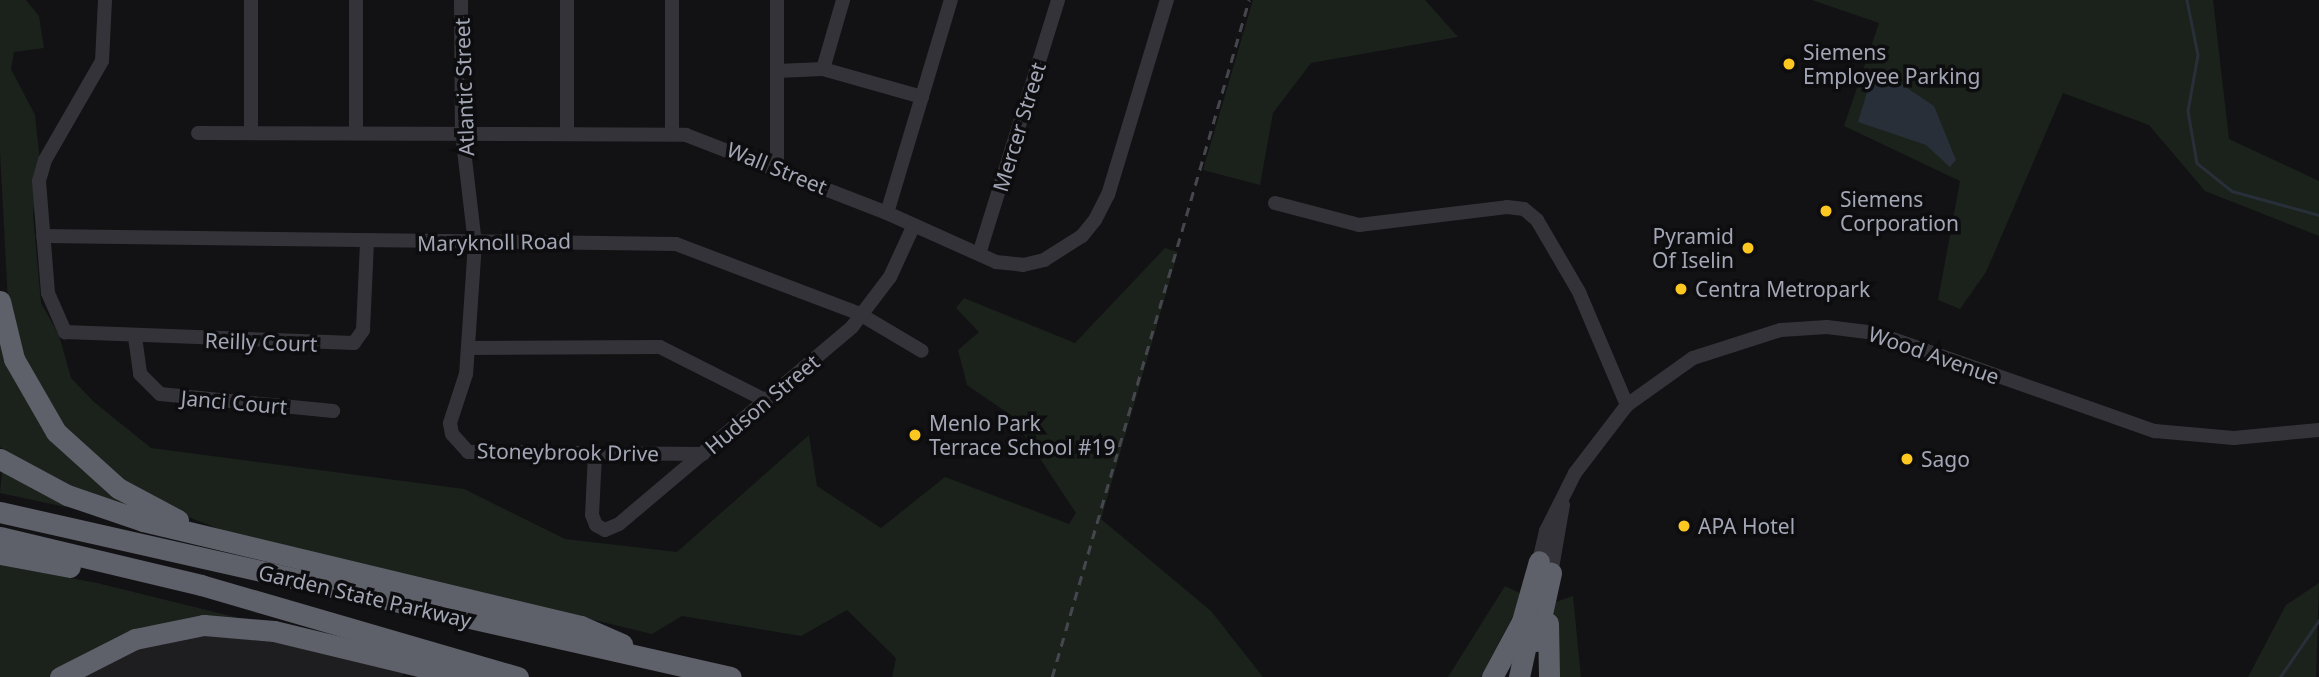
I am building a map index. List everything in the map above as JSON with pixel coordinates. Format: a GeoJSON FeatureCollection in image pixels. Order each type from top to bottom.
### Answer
{"type":"FeatureCollection","features":[{"type":"Feature","properties":{"kind":"highway"},"geometry":{"type":"LineString","coordinates":[[0,301],[22,378],[43,415],[70,449],[118,488],[215,537]]}},
{"type":"Feature","properties":{"kind":"highway"},"geometry":{"type":"LineString","coordinates":[[5,462],[88,503],[170,529],[215,537],[581,626],[664,662]]}},
{"type":"Feature","properties":{"kind":"highway","name":"Garden State Parkway"},"geometry":{"type":"LineString","coordinates":[[0,512],[730,677]]}},
{"type":"Feature","properties":{"kind":"highway","name":"Garden State Parkway"},"geometry":{"type":"LineString","coordinates":[[0,537],[201,585],[518,677]]}},
{"type":"Feature","properties":{"kind":"highway"},"geometry":{"type":"LineString","coordinates":[[0,554],[201,585]]}},
{"type":"Feature","properties":{"kind":"highway"},"geometry":{"type":"LineString","coordinates":[[1492,677],[1522,621],[1546,565]]}},
{"type":"Feature","properties":{"kind":"highway"},"geometry":{"type":"LineString","coordinates":[[1518,677],[1546,565]]}},
{"type":"Feature","properties":{"kind":"highway"},"geometry":{"type":"LineString","coordinates":[[1528,677],[1546,565]]}},
{"type":"Feature","properties":{"kind":"highway"},"geometry":{"type":"LineString","coordinates":[[1546,565],[1549,677]]}},
{"type":"Feature","properties":{"kind":"highway"},"geometry":{"type":"LineString","coordinates":[[60,677],[135,639],[204,625],[274,631],[452,674],[497,677]]}},
{"type":"Feature","properties":{"kind":"street"},"geometry":{"type":"LineString","coordinates":[[43,236],[41,170],[102,61],[105,0]]}},
{"type":"Feature","properties":{"kind":"street"},"geometry":{"type":"LineString","coordinates":[[251,0],[251,132]]}},
{"type":"Feature","properties":{"kind":"street"},"geometry":{"type":"LineString","coordinates":[[356,0],[356,132]]}},
{"type":"Feature","properties":{"kind":"street","name":"Atlantic Street"},"geometry":{"type":"LineString","coordinates":[[450,423],[469,348],[475,243],[462,133],[461,0]]}},
{"type":"Feature","properties":{"kind":"street"},"geometry":{"type":"LineString","coordinates":[[567,0],[567,132]]}},
{"type":"Feature","properties":{"kind":"street"},"geometry":{"type":"LineString","coordinates":[[672,0],[672,133]]}},
{"type":"Feature","properties":{"kind":"street"},"geometry":{"type":"LineString","coordinates":[[777,0],[777,169]]}},
{"type":"Feature","properties":{"kind":"street"},"geometry":{"type":"LineString","coordinates":[[823,69],[843,0]]}},
{"type":"Feature","properties":{"kind":"street"},"geometry":{"type":"LineString","coordinates":[[887,213],[951,0]]}},
{"type":"Feature","properties":{"kind":"street","name":"Mercer Street"},"geometry":{"type":"LineString","coordinates":[[979,254],[1058,0]]}},
{"type":"Feature","properties":{"kind":"street","name":"Wall Street"},"geometry":{"type":"LineString","coordinates":[[198,133],[672,133],[713,142],[979,254],[1023,265],[1044,260],[1082,236],[1095,220],[1108,195],[1167,0]]}},
{"type":"Feature","properties":{"kind":"street"},"geometry":{"type":"LineString","coordinates":[[777,71],[823,69],[922,97]]}},
{"type":"Feature","properties":{"kind":"street"},"geometry":{"type":"LineString","coordinates":[[1275,203],[1359,225],[1507,207],[1524,209],[1537,220],[1579,292],[1627,405]]}},
{"type":"Feature","properties":{"kind":"street","name":"Hudson Street"},"geometry":{"type":"LineString","coordinates":[[595,454],[593,502],[596,525],[605,530],[620,524],[862,316],[890,277],[913,227]]}},
{"type":"Feature","properties":{"kind":"street","name":"Maryknoll Road"},"geometry":{"type":"LineString","coordinates":[[43,236],[367,243],[642,240],[677,244],[862,316],[922,351]]}},
{"type":"Feature","properties":{"kind":"street","name":"Reilly Court"},"geometry":{"type":"LineString","coordinates":[[43,236],[48,293],[65,332],[135,337],[354,343],[363,330],[367,243]]}},
{"type":"Feature","properties":{"kind":"street","name":"Wood Avenue"},"geometry":{"type":"LineString","coordinates":[[1546,565],[1546,531],[1564,494],[1587,452],[1627,405],[1671,370],[1716,349],[1781,330],[1827,327],[1900,340],[2155,431],[2234,438],[2319,430]]}},
{"type":"Feature","properties":{"kind":"street","name":"Janci Court"},"geometry":{"type":"LineString","coordinates":[[135,337],[140,374],[160,394],[333,411]]}},
{"type":"Feature","properties":{"kind":"street"},"geometry":{"type":"LineString","coordinates":[[469,348],[660,347],[765,400]]}},
{"type":"Feature","properties":{"kind":"street","name":"Stoneybrook Drive"},"geometry":{"type":"LineString","coordinates":[[450,423],[458,445],[468,452],[702,454]]}},
{"type":"Feature","properties":{"kind":"shaded area"},"geometry":{"type":"Polygon","coordinates":[[[0,0],[26,0],[39,16],[44,48],[14,52],[11,69],[35,115],[40,161],[33,213],[41,303],[59,335],[71,378],[94,402],[151,448],[464,489],[565,539],[677,552],[809,435],[817,486],[881,528],[945,477],[1069,524],[1076,513],[1012,416],[967,385],[958,350],[979,332],[956,308],[964,298],[1075,343],[1165,248],[1178,252],[1101,519],[1211,611],[1263,677],[892,677],[896,658],[847,610],[801,636],[682,616],[652,634],[224,531],[163,507],[125,483],[59,428],[31,385],[8,302],[0,151],[0,0]]]}},
{"type":"Feature","properties":{"kind":"shaded area"},"geometry":{"type":"Polygon","coordinates":[[[1253,0],[1425,0],[1458,37],[1311,63],[1273,113],[1260,185],[1203,170],[1253,0]]]}},
{"type":"Feature","properties":{"kind":"shaded area"},"geometry":{"type":"Polygon","coordinates":[[[1812,0],[2213,0],[2229,139],[2319,181],[2319,236],[2205,191],[2149,125],[2063,93],[1986,272],[1960,309],[1938,300],[1960,181],[1844,126],[1879,23],[1812,0]]]}},
{"type":"Feature","properties":{"kind":"shaded area"},"geometry":{"type":"Polygon","coordinates":[[[1884,70],[1887,79],[1889,76],[1934,106],[1956,160],[1950,167],[1926,145],[1858,122],[1872,76],[1884,70]]]}},
{"type":"Feature","properties":{"kind":"shaded area"},"geometry":{"type":"Polygon","coordinates":[[[0,331],[21,389],[146,512],[50,480],[0,447],[0,331]]]}},
{"type":"Feature","properties":{"kind":"shaded area"},"geometry":{"type":"Polygon","coordinates":[[[2,471],[89,512],[0,493],[2,471]]]}},
{"type":"Feature","properties":{"kind":"shaded area"},"geometry":{"type":"Polygon","coordinates":[[[0,565],[97,583],[239,618],[143,627],[49,677],[0,677],[0,565]]]}},
{"type":"Feature","properties":{"kind":"shaded area"},"geometry":{"type":"Polygon","coordinates":[[[2319,583],[2316,677],[2248,677],[2286,605],[2319,583]]]}},
{"type":"Feature","properties":{"kind":"shaded area"},"geometry":{"type":"Polygon","coordinates":[[[1505,586],[1524,595],[1481,677],[1448,677],[1505,586]]]}},
{"type":"Feature","properties":{"kind":"shaded area"},"geometry":{"type":"Polygon","coordinates":[[[1573,596],[1581,677],[1549,677],[1550,604],[1573,596]]]}},
{"type":"Feature","properties":{"kind":"shaded area"},"geometry":{"type":"Polygon","coordinates":[[[255,633],[404,673],[401,677],[70,677],[154,638],[255,633]]]}},
{"type":"Feature","properties":{"kind":"waterway"},"geometry":{"type":"LineString","coordinates":[[2187,0],[2198,55],[2188,111],[2197,163],[2232,191],[2319,215]]}},
{"type":"Feature","properties":{"kind":"waterway"},"geometry":{"type":"LineString","coordinates":[[2280,677],[2319,620]]}},
{"type":"Feature","properties":{"kind":"railway"},"geometry":{"type":"LineString","coordinates":[[1052,677],[1249,0]]}},
{"type":"Feature","properties":{"kind":"place","name":"Siemens Employee Parking"},"geometry":{"type":"Point","coordinates":[1789,64]}},
{"type":"Feature","properties":{"kind":"place","name":"Siemens Corporation"},"geometry":{"type":"Point","coordinates":[1826,211]}},
{"type":"Feature","properties":{"kind":"place","name":"Pyramid Of Iselin"},"geometry":{"type":"Point","coordinates":[1748,248]}},
{"type":"Feature","properties":{"kind":"place","name":"Centra Metropark"},"geometry":{"type":"Point","coordinates":[1681,289]}},
{"type":"Feature","properties":{"kind":"place","name":"Menlo Park Terrace School #19"},"geometry":{"type":"Point","coordinates":[915,435]}},
{"type":"Feature","properties":{"kind":"place","name":"Sago"},"geometry":{"type":"Point","coordinates":[1907,459]}},
{"type":"Feature","properties":{"kind":"place","name":"APA Hotel"},"geometry":{"type":"Point","coordinates":[1684,526]}}]}
